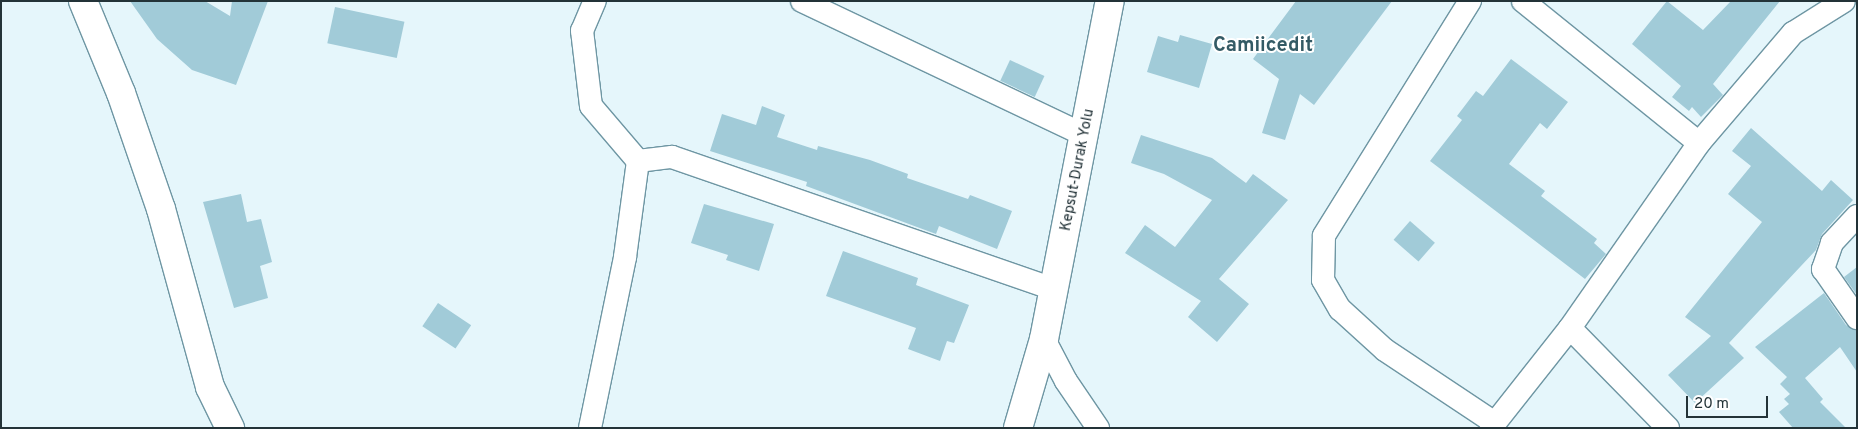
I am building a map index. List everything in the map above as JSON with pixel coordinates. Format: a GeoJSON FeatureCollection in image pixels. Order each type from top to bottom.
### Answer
{"type":"FeatureCollection","features":[{"type":"Feature","properties":{"kind":"main road"},"geometry":{"type":"LineString","coordinates":[[83,1],[124,102],[161,209],[210,387],[230,428]]}},
{"type":"Feature","properties":{"kind":"main road","name":"Kepsut-Durak Yolu"},"geometry":{"type":"LineString","coordinates":[[1018,428],[1044,339],[1086,136],[1110,1]]}},
{"type":"Feature","properties":{"kind":"main road","name":"Kepsut-Durak Yolu"},"geometry":{"type":"LineString","coordinates":[[1001,428],[1044,339]]}},
{"type":"Feature","properties":{"kind":"street"},"geometry":{"type":"LineString","coordinates":[[590,428],[625,257],[638,161],[591,106],[582,31],[596,1]]}},
{"type":"Feature","properties":{"kind":"street"},"geometry":{"type":"LineString","coordinates":[[802,1],[1086,136]]}},
{"type":"Feature","properties":{"kind":"street"},"geometry":{"type":"LineString","coordinates":[[1470,1],[1324,236],[1323,280],[1340,309],[1385,350],[1493,426],[1570,328],[1699,143],[1793,33],[1844,1]]}},
{"type":"Feature","properties":{"kind":"street"},"geometry":{"type":"LineString","coordinates":[[1522,1],[1699,143]]}},
{"type":"Feature","properties":{"kind":"street"},"geometry":{"type":"LineString","coordinates":[[638,161],[672,157],[1054,289]]}},
{"type":"Feature","properties":{"kind":"street"},"geometry":{"type":"LineString","coordinates":[[1857,216],[1832,243],[1823,269],[1857,318]]}},
{"type":"Feature","properties":{"kind":"street"},"geometry":{"type":"LineString","coordinates":[[1570,328],[1668,428]]}},
{"type":"Feature","properties":{"kind":"street"},"geometry":{"type":"LineString","coordinates":[[1044,339],[1066,381],[1098,428]]}},
{"type":"Feature","properties":{"kind":"building"},"geometry":{"type":"Polygon","coordinates":[[[130,1],[205,1],[230,16],[232,1],[268,1],[236,85],[192,70],[157,39],[130,1]]]}},
{"type":"Feature","properties":{"kind":"building"},"geometry":{"type":"Polygon","coordinates":[[[1296,1],[1392,1],[1314,105],[1300,94],[1285,140],[1262,133],[1279,79],[1253,59],[1296,1]]]}},
{"type":"Feature","properties":{"kind":"building"},"geometry":{"type":"Polygon","coordinates":[[[1667,1],[1703,30],[1731,1],[1780,1],[1713,84],[1723,95],[1701,117],[1692,107],[1689,111],[1672,97],[1681,86],[1632,44],[1667,1]]]}},
{"type":"Feature","properties":{"kind":"building"},"geometry":{"type":"Polygon","coordinates":[[[335,7],[404,22],[397,58],[327,43],[335,7]]]}},
{"type":"Feature","properties":{"kind":"building"},"geometry":{"type":"Polygon","coordinates":[[[1180,35],[1212,44],[1199,88],[1147,72],[1158,36],[1178,42],[1180,35]]]}},
{"type":"Feature","properties":{"kind":"building"},"geometry":{"type":"Polygon","coordinates":[[[1511,59],[1568,102],[1547,129],[1540,123],[1509,164],[1545,191],[1541,196],[1597,239],[1594,243],[1606,254],[1585,279],[1430,161],[1462,120],[1457,116],[1476,91],[1483,96],[1511,59]]]}},
{"type":"Feature","properties":{"kind":"building"},"geometry":{"type":"Polygon","coordinates":[[[1010,60],[1044,76],[1035,97],[1000,81],[1010,60]]]}},
{"type":"Feature","properties":{"kind":"building"},"geometry":{"type":"Polygon","coordinates":[[[762,106],[785,115],[777,137],[817,150],[818,146],[870,160],[908,174],[907,178],[968,199],[970,195],[1012,211],[997,249],[939,226],[936,234],[806,186],[807,182],[710,151],[722,114],[756,125],[762,106]]]}},
{"type":"Feature","properties":{"kind":"building"},"geometry":{"type":"Polygon","coordinates":[[[1751,128],[1822,191],[1831,180],[1853,200],[1822,234],[1816,250],[1729,343],[1744,358],[1695,403],[1668,375],[1711,336],[1685,317],[1762,222],[1728,194],[1751,166],[1732,151],[1751,128]]]}},
{"type":"Feature","properties":{"kind":"building"},"geometry":{"type":"Polygon","coordinates":[[[1141,135],[1212,158],[1246,183],[1253,174],[1288,200],[1219,279],[1249,304],[1217,342],[1188,317],[1201,301],[1125,253],[1145,225],[1175,247],[1212,200],[1164,174],[1131,163],[1141,135]]]}},
{"type":"Feature","properties":{"kind":"building"},"geometry":{"type":"Polygon","coordinates":[[[241,194],[247,222],[261,219],[272,262],[260,266],[268,298],[234,308],[203,202],[241,194]]]}},
{"type":"Feature","properties":{"kind":"building"},"geometry":{"type":"Polygon","coordinates":[[[704,204],[774,224],[759,271],[726,260],[728,255],[691,243],[704,204]]]}},
{"type":"Feature","properties":{"kind":"building"},"geometry":{"type":"Polygon","coordinates":[[[1410,221],[1435,243],[1419,262],[1394,240],[1410,221]]]}},
{"type":"Feature","properties":{"kind":"building"},"geometry":{"type":"Polygon","coordinates":[[[843,251],[918,278],[916,285],[969,305],[954,343],[947,341],[940,361],[908,349],[916,328],[826,296],[843,251]]]}},
{"type":"Feature","properties":{"kind":"building"},"geometry":{"type":"Polygon","coordinates":[[[1857,267],[1857,295],[1844,277],[1857,267]]]}},
{"type":"Feature","properties":{"kind":"building"},"geometry":{"type":"Polygon","coordinates":[[[1824,293],[1846,325],[1857,331],[1857,372],[1840,347],[1805,378],[1823,399],[1820,402],[1846,428],[1793,428],[1779,412],[1789,404],[1784,399],[1790,394],[1780,384],[1787,377],[1755,347],[1824,293]]]}},
{"type":"Feature","properties":{"kind":"building"},"geometry":{"type":"Polygon","coordinates":[[[438,303],[471,325],[456,349],[422,326],[438,303]]]}},
{"type":"Feature","properties":{"kind":"district","name":"Camiicedit"},"geometry":{"type":"Point","coordinates":[1263,46]}}]}
